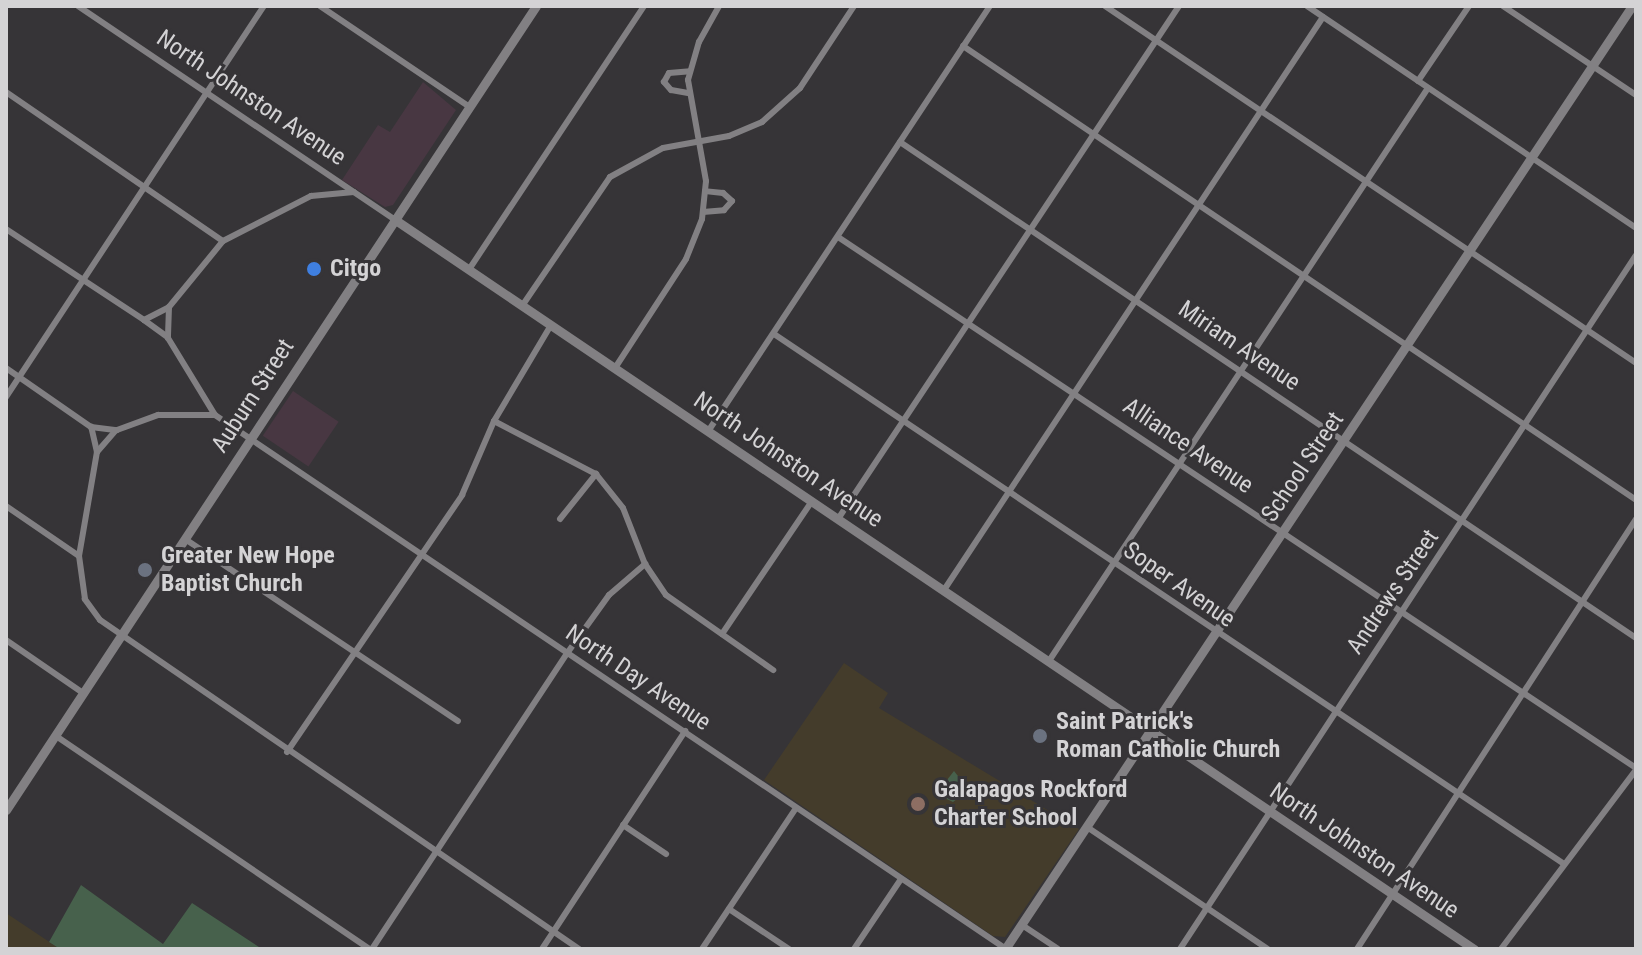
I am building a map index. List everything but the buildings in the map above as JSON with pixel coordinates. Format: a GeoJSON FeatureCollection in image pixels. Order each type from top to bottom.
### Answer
{"type":"FeatureCollection","features":[{"type":"Feature","properties":{"kind":"main road","name":"Auburn Street"},"geometry":{"type":"LineString","coordinates":[[6,810],[536,6]]}},
{"type":"Feature","properties":{"kind":"main road","name":"School Street"},"geometry":{"type":"LineString","coordinates":[[1006,949],[1632,6]]}},
{"type":"Feature","properties":{"kind":"main road","name":"North Johnston Avenue"},"geometry":{"type":"LineString","coordinates":[[394,219],[1474,949]]}},
{"type":"Feature","properties":{"kind":"street","name":"North Johnston Avenue"},"geometry":{"type":"LineString","coordinates":[[78,6],[394,219]]}},
{"type":"Feature","properties":{"kind":"street"},"geometry":{"type":"LineString","coordinates":[[6,397],[264,6]]}},
{"type":"Feature","properties":{"kind":"street"},"geometry":{"type":"LineString","coordinates":[[320,6],[470,107]]}},
{"type":"Feature","properties":{"kind":"street"},"geometry":{"type":"LineString","coordinates":[[470,268],[644,6]]}},
{"type":"Feature","properties":{"kind":"street"},"geometry":{"type":"LineString","coordinates":[[615,368],[686,259],[703,212],[705,191],[688,93],[690,71],[719,6]]}},
{"type":"Feature","properties":{"kind":"street"},"geometry":{"type":"LineString","coordinates":[[522,306],[610,177],[647,154],[696,139],[741,133],[784,105],[854,6]]}},
{"type":"Feature","properties":{"kind":"street"},"geometry":{"type":"LineString","coordinates":[[709,430],[990,6]]}},
{"type":"Feature","properties":{"kind":"street"},"geometry":{"type":"LineString","coordinates":[[1105,6],[1636,363]]}},
{"type":"Feature","properties":{"kind":"street"},"geometry":{"type":"LineString","coordinates":[[838,519],[1179,6]]}},
{"type":"Feature","properties":{"kind":"street"},"geometry":{"type":"LineString","coordinates":[[1307,6],[1636,228]]}},
{"type":"Feature","properties":{"kind":"street"},"geometry":{"type":"LineString","coordinates":[[1418,81],[1469,6]]}},
{"type":"Feature","properties":{"kind":"street"},"geometry":{"type":"LineString","coordinates":[[1503,6],[1636,95]]}},
{"type":"Feature","properties":{"kind":"street"},"geometry":{"type":"LineString","coordinates":[[944,590],[1323,17]]}},
{"type":"Feature","properties":{"kind":"street"},"geometry":{"type":"LineString","coordinates":[[963,46],[1636,500]]}},
{"type":"Feature","properties":{"kind":"street"},"geometry":{"type":"LineString","coordinates":[[688,93],[671,90],[664,82],[669,73],[690,71]]}},
{"type":"Feature","properties":{"kind":"street"},"geometry":{"type":"LineString","coordinates":[[1049,661],[1364,180],[1428,88]]}},
{"type":"Feature","properties":{"kind":"street"},"geometry":{"type":"LineString","coordinates":[[6,92],[223,241]]}},
{"type":"Feature","properties":{"kind":"street","name":"Miriam Avenue"},"geometry":{"type":"LineString","coordinates":[[900,142],[1033,227],[1636,638]]}},
{"type":"Feature","properties":{"kind":"street"},"geometry":{"type":"LineString","coordinates":[[703,212],[724,210],[732,201],[723,193],[705,191]]}},
{"type":"Feature","properties":{"kind":"street"},"geometry":{"type":"LineString","coordinates":[[144,320],[169,307],[223,241],[311,196],[354,192]]}},
{"type":"Feature","properties":{"kind":"street"},"geometry":{"type":"LineString","coordinates":[[6,229],[168,338],[215,415]]}},
{"type":"Feature","properties":{"kind":"street","name":"Alliance Avenue"},"geometry":{"type":"LineString","coordinates":[[838,237],[1180,462],[1636,769]]}},
{"type":"Feature","properties":{"kind":"street","name":"Andrews Street"},"geometry":{"type":"LineString","coordinates":[[1180,949],[1636,255]]}},
{"type":"Feature","properties":{"kind":"street"},"geometry":{"type":"LineString","coordinates":[[168,338],[169,307]]}},
{"type":"Feature","properties":{"kind":"street"},"geometry":{"type":"LineString","coordinates":[[287,752],[462,495],[494,421],[551,325]]}},
{"type":"Feature","properties":{"kind":"street","name":"Soper Avenue"},"geometry":{"type":"LineString","coordinates":[[774,334],[1011,491],[1334,713],[1564,864]]}},
{"type":"Feature","properties":{"kind":"street"},"geometry":{"type":"LineString","coordinates":[[6,368],[91,427],[117,430],[158,415],[215,415]]}},
{"type":"Feature","properties":{"kind":"street","name":"North Day Avenue"},"geometry":{"type":"LineString","coordinates":[[215,415],[1006,949]]}},
{"type":"Feature","properties":{"kind":"street"},"geometry":{"type":"LineString","coordinates":[[494,421],[596,474],[623,508],[645,564],[666,595],[773,670]]}},
{"type":"Feature","properties":{"kind":"street"},"geometry":{"type":"LineString","coordinates":[[91,427],[97,452],[79,556],[85,599],[120,638],[579,949]]}},
{"type":"Feature","properties":{"kind":"street"},"geometry":{"type":"LineString","coordinates":[[97,452],[117,430]]}},
{"type":"Feature","properties":{"kind":"street"},"geometry":{"type":"LineString","coordinates":[[560,519],[596,474]]}},
{"type":"Feature","properties":{"kind":"street"},"geometry":{"type":"LineString","coordinates":[[722,634],[812,501]]}},
{"type":"Feature","properties":{"kind":"street"},"geometry":{"type":"LineString","coordinates":[[6,506],[79,556]]}},
{"type":"Feature","properties":{"kind":"street"},"geometry":{"type":"LineString","coordinates":[[1357,949],[1636,519]]}},
{"type":"Feature","properties":{"kind":"street"},"geometry":{"type":"LineString","coordinates":[[185,539],[458,721]]}},
{"type":"Feature","properties":{"kind":"street"},"geometry":{"type":"LineString","coordinates":[[56,736],[371,949],[568,652],[609,595],[645,564]]}},
{"type":"Feature","properties":{"kind":"street"},"geometry":{"type":"LineString","coordinates":[[6,640],[83,693]]}},
{"type":"Feature","properties":{"kind":"street"},"geometry":{"type":"LineString","coordinates":[[542,949],[685,731]]}},
{"type":"Feature","properties":{"kind":"street"},"geometry":{"type":"LineString","coordinates":[[1501,949],[1636,769]]}},
{"type":"Feature","properties":{"kind":"street"},"geometry":{"type":"LineString","coordinates":[[702,949],[796,808]]}},
{"type":"Feature","properties":{"kind":"street"},"geometry":{"type":"LineString","coordinates":[[623,825],[666,854]]}},
{"type":"Feature","properties":{"kind":"street"},"geometry":{"type":"LineString","coordinates":[[1087,827],[1268,949]]}},
{"type":"Feature","properties":{"kind":"street"},"geometry":{"type":"LineString","coordinates":[[854,949],[901,879]]}},
{"type":"Feature","properties":{"kind":"street"},"geometry":{"type":"LineString","coordinates":[[729,909],[789,949]]}},
{"type":"Feature","properties":{"kind":"street"},"geometry":{"type":"LineString","coordinates":[[1022,925],[1058,949]]}},
{"type":"Feature","properties":{"kind":"shaded area"},"geometry":{"type":"Polygon","coordinates":[[[423,82],[456,110],[393,205],[385,207],[342,180],[378,125],[390,132],[423,82]]]}},
{"type":"Feature","properties":{"kind":"shaded area"},"geometry":{"type":"Polygon","coordinates":[[[293,391],[339,422],[308,467],[263,436],[293,391]]]}},
{"type":"Feature","properties":{"kind":"shaded area","name":"Galapagos Rockford Charter School"},"geometry":{"type":"Polygon","coordinates":[[[844,663],[888,693],[879,708],[1079,829],[1005,937],[993,936],[764,780],[844,663]]]}},
{"type":"Feature","properties":{"kind":"shaded area"},"geometry":{"type":"Polygon","coordinates":[[[6,913],[60,949],[6,949],[6,913]]]}},
{"type":"Feature","properties":{"kind":"green space"},"geometry":{"type":"Polygon","coordinates":[[[954,771],[969,790],[953,802],[936,794],[954,771]]]}},
{"type":"Feature","properties":{"kind":"green space"},"geometry":{"type":"Polygon","coordinates":[[[81,885],[163,944],[192,903],[262,949],[60,949],[49,942],[81,885]]]}},
{"type":"Feature","properties":{"kind":"place","name":"Citgo"},"geometry":{"type":"Point","coordinates":[314,269]}},
{"type":"Feature","properties":{"kind":"place","name":"Greater New Hope Baptist Church"},"geometry":{"type":"Point","coordinates":[145,570]}},
{"type":"Feature","properties":{"kind":"place","name":"Saint Patrick's Roman Catholic Church"},"geometry":{"type":"Point","coordinates":[1040,736]}},
{"type":"Feature","properties":{"kind":"place","name":"Galapagos Rockford Charter School"},"geometry":{"type":"Point","coordinates":[918,804]}}]}
